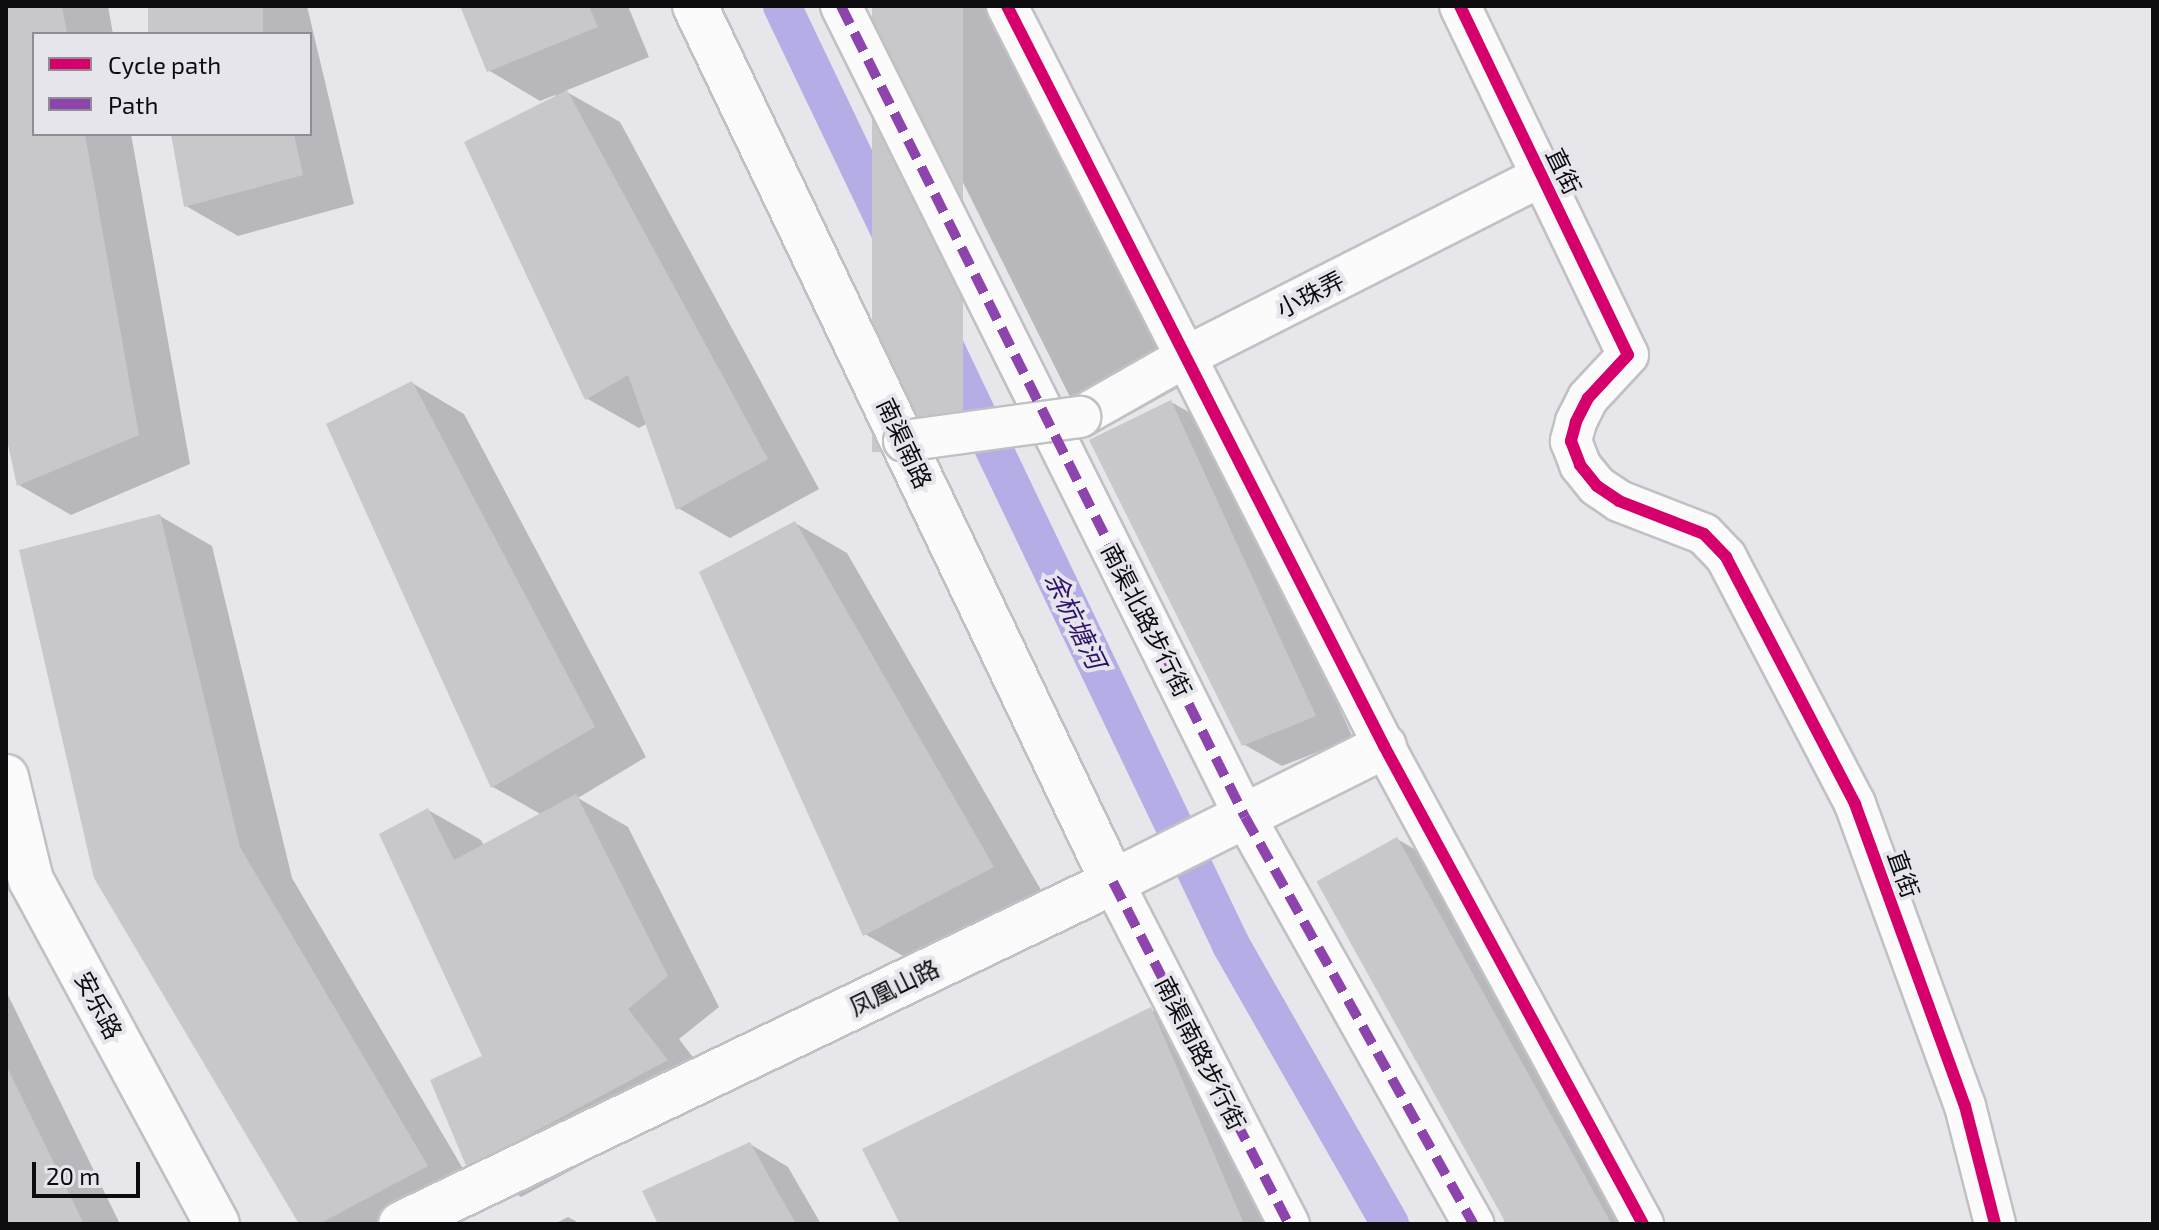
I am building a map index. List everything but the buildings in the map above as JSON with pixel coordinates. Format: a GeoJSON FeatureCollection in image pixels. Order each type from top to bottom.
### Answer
{"type":"FeatureCollection","features":[{"type":"Feature","properties":{"kind":"street","name":"南渠南路"},"geometry":{"type":"LineString","coordinates":[[695,6],[1113,882]]}},
{"type":"Feature","properties":{"kind":"street","name":"南渠北路步行街"},"geometry":{"type":"LineString","coordinates":[[841,6],[1231,824],[1473,1224]]}},
{"type":"Feature","properties":{"kind":"street"},"geometry":{"type":"LineString","coordinates":[[1007,6],[1384,746],[1643,1224]]}},
{"type":"Feature","properties":{"kind":"street","name":"直街"},"geometry":{"type":"LineString","coordinates":[[1460,6],[1628,355],[1588,398],[1576,422],[1571,441],[1580,465],[1597,486],[1619,501],[1704,534],[1726,557],[1855,804],[1965,1106],[1995,1224]]}},
{"type":"Feature","properties":{"kind":"street","name":"小珠弄"},"geometry":{"type":"LineString","coordinates":[[904,441],[1080,417],[1185,357],[1542,176]]}},
{"type":"Feature","properties":{"kind":"street","name":"凤凰山路"},"geometry":{"type":"LineString","coordinates":[[401,1224],[1113,882],[1384,746]]}},
{"type":"Feature","properties":{"kind":"street","name":"安乐路"},"geometry":{"type":"LineString","coordinates":[[6,777],[18,886],[217,1224]]}},
{"type":"Feature","properties":{"kind":"street","name":"南渠南路步行街"},"geometry":{"type":"LineString","coordinates":[[1113,882],[1289,1224]]}},
{"type":"Feature","properties":{"kind":"waterway","name":"余杭塘河"},"geometry":{"type":"LineString","coordinates":[[782,6],[1231,945],[1390,1224]]}},
{"type":"Feature","properties":{"kind":"marked path"},"geometry":{"type":"LineString","coordinates":[[841,6],[1245,817],[1473,1224]]}},
{"type":"Feature","properties":{"kind":"marked path"},"geometry":{"type":"LineString","coordinates":[[1113,882],[1289,1224]]}},
{"type":"Feature","properties":{"kind":"cycle path"},"geometry":{"type":"LineString","coordinates":[[1007,6],[1384,746],[1643,1224]]}},
{"type":"Feature","properties":{"kind":"cycle path"},"geometry":{"type":"LineString","coordinates":[[1460,6],[1628,355],[1588,398],[1576,422],[1571,441],[1580,465],[1597,486],[1619,501],[1704,534],[1726,557],[1855,804],[1965,1106],[1995,1224]]}}]}
